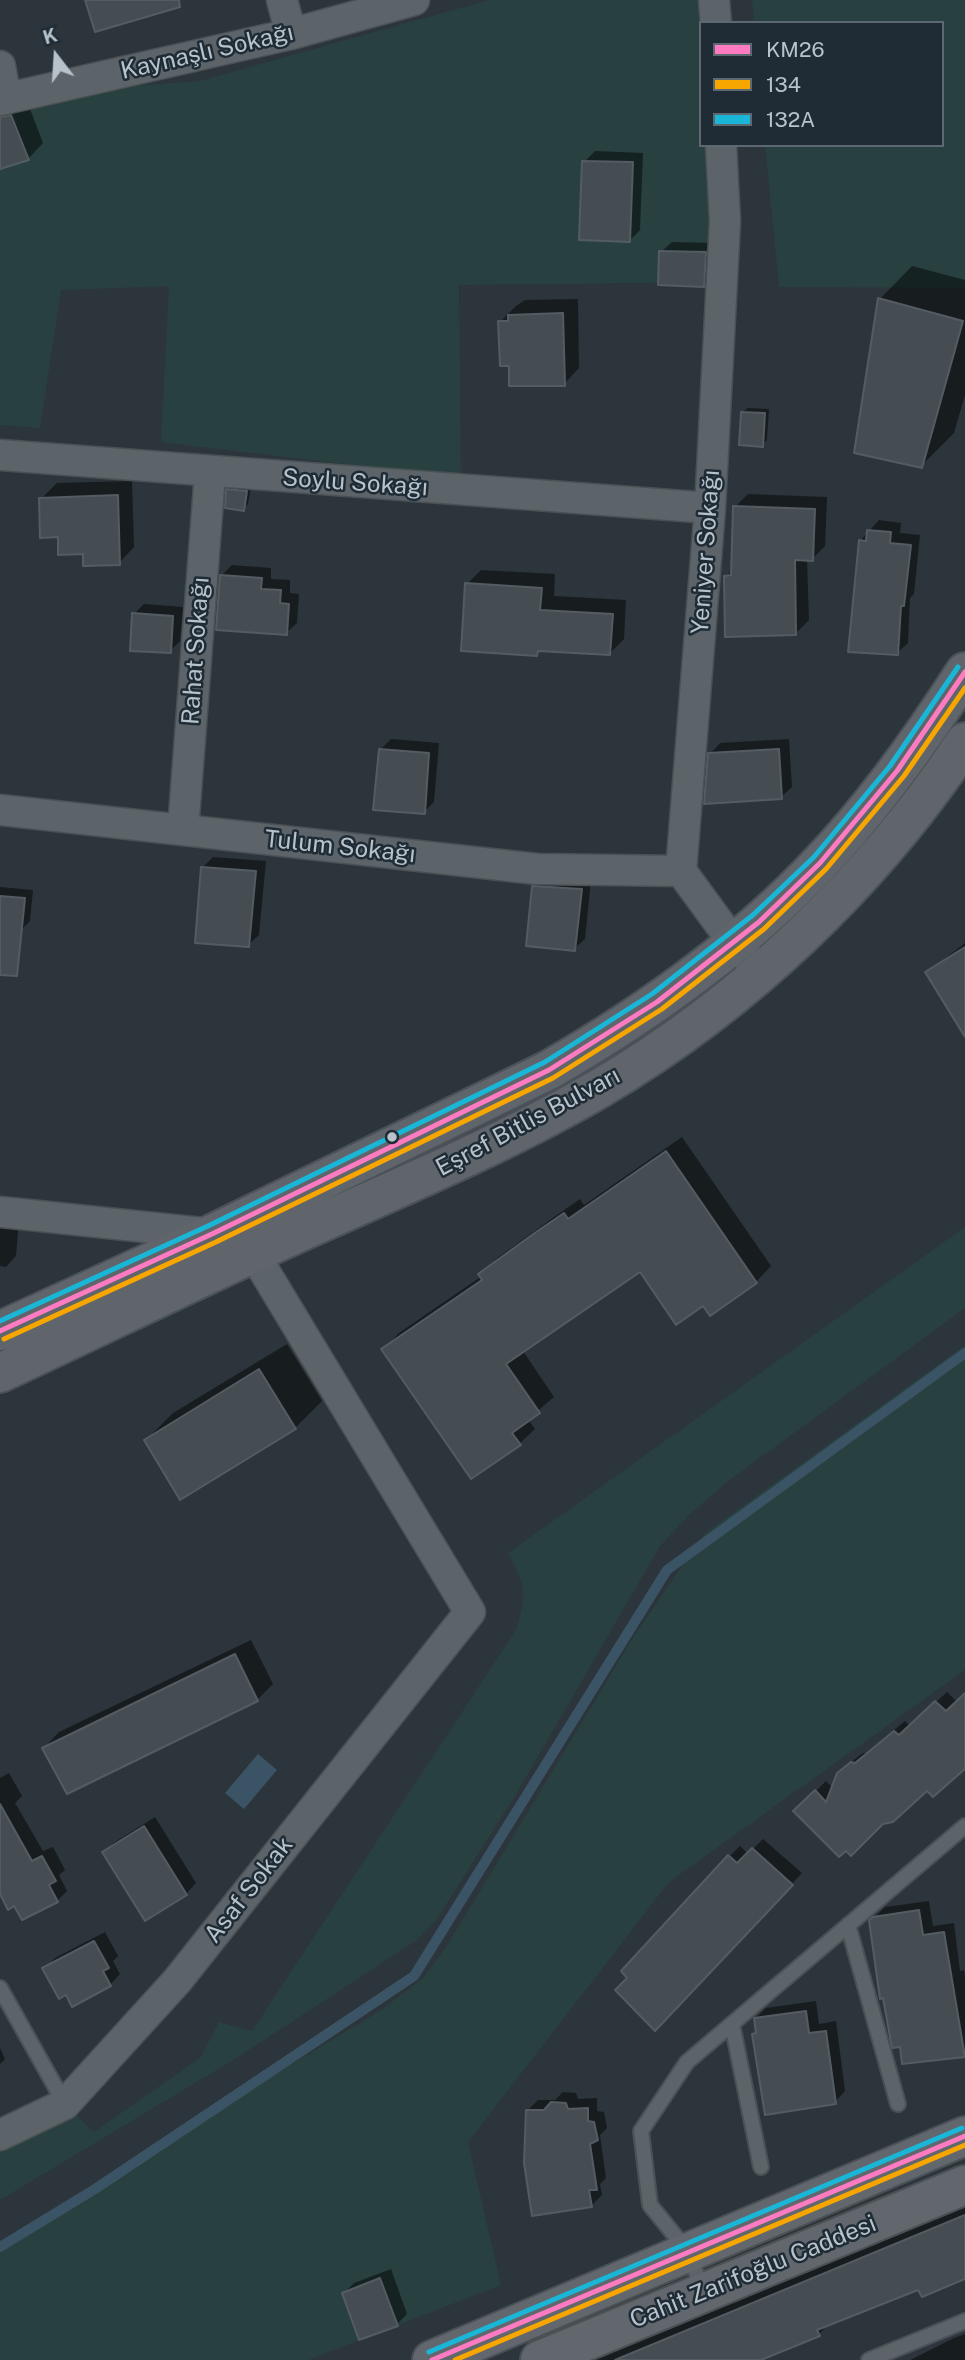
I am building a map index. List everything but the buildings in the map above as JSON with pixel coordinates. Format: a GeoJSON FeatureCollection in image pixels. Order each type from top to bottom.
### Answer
{"type":"FeatureCollection","features":[{"type":"Feature","properties":{"kind":"main road","name":"Eşref Bitlis Bulvarı"},"geometry":{"type":"LineString","coordinates":[[0,1331],[212,1234],[549,1070],[592,1045],[670,991],[733,942],[820,864],[883,789],[965,671]]}},
{"type":"Feature","properties":{"kind":"main road","name":"Eşref Bitlis Bulvarı"},"geometry":{"type":"LineString","coordinates":[[0,1373],[561,1110],[655,1051],[761,971],[835,901],[902,827],[965,742]]}},
{"type":"Feature","properties":{"kind":"main road","name":"Cahit Zarifoğlu Caddesi"},"geometry":{"type":"LineString","coordinates":[[432,2360],[483,2350],[690,2254],[965,2136]]}},
{"type":"Feature","properties":{"kind":"main road","name":"Cahit Zarifoğlu Caddesi"},"geometry":{"type":"LineString","coordinates":[[540,2360],[965,2185]]}},
{"type":"Feature","properties":{"kind":"street"},"geometry":{"type":"LineString","coordinates":[[282,0],[291,34]]}},
{"type":"Feature","properties":{"kind":"street","name":"Kaynaşlı Sokağı"},"geometry":{"type":"LineString","coordinates":[[3,99],[291,34],[414,0]]}},
{"type":"Feature","properties":{"kind":"street"},"geometry":{"type":"LineString","coordinates":[[715,0],[716,21]]}},
{"type":"Feature","properties":{"kind":"street"},"geometry":{"type":"LineString","coordinates":[[0,66],[3,99]]}},
{"type":"Feature","properties":{"kind":"street","name":"Yeniyer Sokağı"},"geometry":{"type":"LineString","coordinates":[[681,871],[710,508],[725,221],[721,147]]}},
{"type":"Feature","properties":{"kind":"street","name":"Soylu Sokağı"},"geometry":{"type":"LineString","coordinates":[[0,455],[710,508]]}},
{"type":"Feature","properties":{"kind":"street","name":"Rahat Sokağı"},"geometry":{"type":"LineString","coordinates":[[183,830],[210,472]]}},
{"type":"Feature","properties":{"kind":"street","name":"Tulum Sokağı"},"geometry":{"type":"LineString","coordinates":[[0,810],[537,869],[681,871]]}},
{"type":"Feature","properties":{"kind":"street"},"geometry":{"type":"LineString","coordinates":[[681,871],[733,942],[761,971]]}},
{"type":"Feature","properties":{"kind":"street"},"geometry":{"type":"LineString","coordinates":[[0,1212],[212,1234]]}},
{"type":"Feature","properties":{"kind":"street","name":"Asaf Sokak"},"geometry":{"type":"LineString","coordinates":[[0,2135],[65,2105],[177,1981],[470,1612],[254,1254]]}},
{"type":"Feature","properties":{"kind":"lane"},"geometry":{"type":"LineString","coordinates":[[702,2293],[690,2254],[650,2205],[641,2131],[687,2062],[964,1829]]}},
{"type":"Feature","properties":{"kind":"lane"},"geometry":{"type":"LineString","coordinates":[[848,1925],[898,2104]]}},
{"type":"Feature","properties":{"kind":"lane"},"geometry":{"type":"LineString","coordinates":[[0,1989],[65,2105]]}},
{"type":"Feature","properties":{"kind":"lane"},"geometry":{"type":"LineString","coordinates":[[732,2024],[761,2167]]}},
{"type":"Feature","properties":{"kind":"lane"},"geometry":{"type":"LineString","coordinates":[[869,2360],[965,2321]]}},
{"type":"Feature","properties":{"kind":"green space"},"geometry":{"type":"Polygon","coordinates":[[[489,0],[703,0],[708,21],[699,21],[699,147],[719,147],[726,282],[459,285],[461,478],[161,442],[169,286],[61,290],[40,428],[0,425],[0,96],[200,81],[489,0]]]}},
{"type":"Feature","properties":{"kind":"green space"},"geometry":{"type":"Polygon","coordinates":[[[752,0],[965,0],[965,288],[779,287],[765,147],[944,147],[944,21],[754,21],[752,0]]]}},
{"type":"Feature","properties":{"kind":"green space"},"geometry":{"type":"Polygon","coordinates":[[[965,1227],[965,1308],[727,1482],[689,1515],[660,1546],[518,1791],[437,1919],[417,1940],[235,2059],[0,2200],[0,2148],[71,2110],[94,2132],[200,2058],[219,2022],[252,2031],[516,1630],[523,1590],[508,1553],[965,1227]]]}},
{"type":"Feature","properties":{"kind":"green space"},"geometry":{"type":"Polygon","coordinates":[[[965,1345],[965,1670],[669,1882],[468,2142],[501,2285],[308,2360],[0,2360],[0,2241],[383,2009],[424,1977],[448,1944],[634,1636],[704,1534],[965,1345]]]}},
{"type":"Feature","properties":{"kind":"water"},"geometry":{"type":"Polygon","coordinates":[[[258,1754],[277,1770],[244,1809],[225,1793],[258,1754]]]}},
{"type":"Feature","properties":{"kind":"waterway"},"geometry":{"type":"LineString","coordinates":[[0,2247],[95,2189],[414,1976],[667,1570],[965,1353]]}},
{"type":"Feature","properties":{"kind":"transit line","name":"132A"},"geometry":{"type":"LineString","coordinates":[[0,1321],[208,1226],[545,1062],[652,994],[753,915],[814,857],[890,766],[958,667]]}},
{"type":"Feature","properties":{"kind":"transit line","name":"KM26"},"geometry":{"type":"LineString","coordinates":[[0,1331],[212,1234],[549,1070],[657,1002],[759,922],[820,863],[897,771],[965,672]]}},
{"type":"Feature","properties":{"kind":"transit line","name":"134"},"geometry":{"type":"LineString","coordinates":[[4,1339],[216,1242],[553,1078],[662,1009],[764,929],[826,869],[904,776],[965,688]]}},
{"type":"Feature","properties":{"kind":"transit line","name":"132A"},"geometry":{"type":"LineString","coordinates":[[429,2352],[962,2128]]}},
{"type":"Feature","properties":{"kind":"transit line","name":"KM26"},"geometry":{"type":"LineString","coordinates":[[432,2360],[965,2136]]}},
{"type":"Feature","properties":{"kind":"transit line","name":"134"},"geometry":{"type":"LineString","coordinates":[[455,2360],[965,2145]]}}]}
